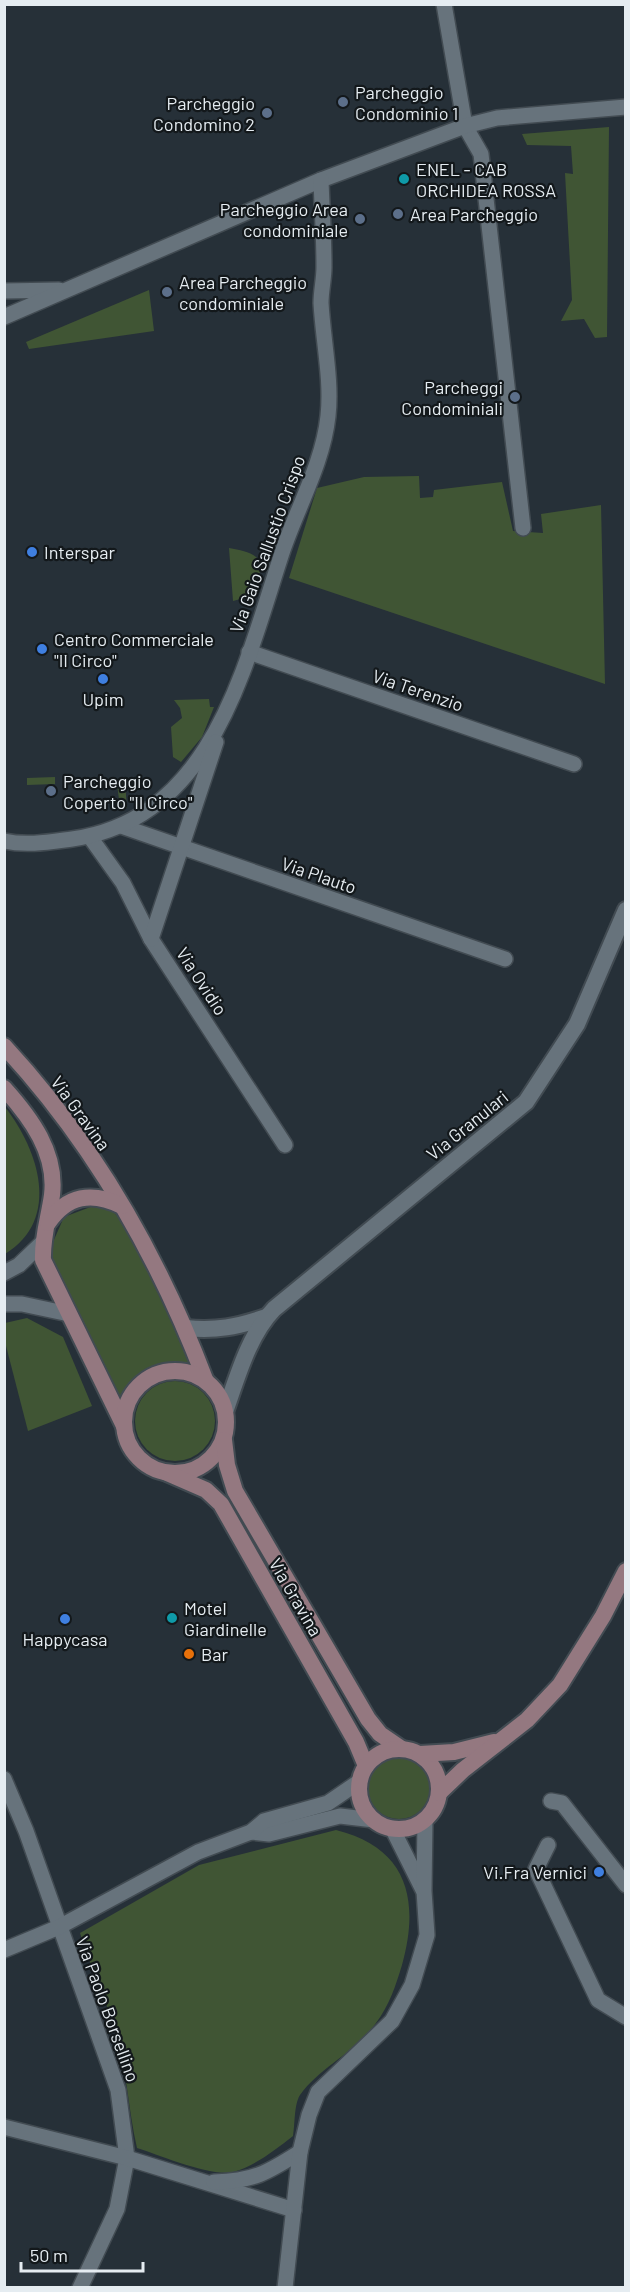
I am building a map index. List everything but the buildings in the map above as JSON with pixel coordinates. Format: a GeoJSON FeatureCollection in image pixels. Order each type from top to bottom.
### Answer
{"type":"FeatureCollection","features":[{"type":"Feature","properties":{"kind":"main road","name":"Via Gravina"},"geometry":{"type":"LineString","coordinates":[[4,1046],[72,1131],[137,1227],[186,1328],[205,1379]]}},
{"type":"Feature","properties":{"kind":"main road"},"geometry":{"type":"LineString","coordinates":[[4,1088],[26,1112],[46,1149],[53,1174],[42,1243],[43,1260],[124,1426],[127,1440],[138,1456],[154,1468],[167,1473],[184,1472],[201,1466],[214,1455],[224,1440],[227,1425],[226,1408],[221,1397],[205,1379],[190,1372],[174,1370],[157,1373],[142,1382],[132,1394],[125,1410],[124,1426]]}},
{"type":"Feature","properties":{"kind":"main road"},"geometry":{"type":"LineString","coordinates":[[46,1226],[58,1210],[73,1199],[92,1196],[108,1199],[122,1206]]}},
{"type":"Feature","properties":{"kind":"main road","name":"Via Gravina"},"geometry":{"type":"LineString","coordinates":[[224,1440],[227,1465],[235,1491],[368,1719],[380,1734],[402,1749]]}},
{"type":"Feature","properties":{"kind":"main road","name":"Via Gravina"},"geometry":{"type":"LineString","coordinates":[[167,1473],[206,1490],[221,1504],[356,1742],[363,1774]]}},
{"type":"Feature","properties":{"kind":"main road"},"geometry":{"type":"LineString","coordinates":[[439,1793],[497,1742],[527,1720],[560,1685],[603,1616],[626,1571]]}},
{"type":"Feature","properties":{"kind":"main road"},"geometry":{"type":"LineString","coordinates":[[420,1754],[435,1771],[439,1793],[437,1803],[425,1820],[404,1829],[392,1828],[374,1820],[362,1803],[363,1774],[381,1752],[402,1749],[420,1754],[454,1752],[497,1742]]}},
{"type":"Feature","properties":{"kind":"street"},"geometry":{"type":"LineString","coordinates":[[444,4],[465,126],[481,153],[524,528]]}},
{"type":"Feature","properties":{"kind":"street"},"geometry":{"type":"LineString","coordinates":[[4,317],[321,180],[465,126],[497,118],[626,107]]}},
{"type":"Feature","properties":{"kind":"street","name":"Via Gaio Sallustio Crispo"},"geometry":{"type":"LineString","coordinates":[[4,841],[19,844],[90,837],[121,826],[151,811],[198,760],[224,720],[292,525],[321,451],[328,416],[321,300],[324,268],[321,180]]}},
{"type":"Feature","properties":{"kind":"street"},"geometry":{"type":"LineString","coordinates":[[4,291],[68,289]]}},
{"type":"Feature","properties":{"kind":"street","name":"Via Terenzio"},"geometry":{"type":"LineString","coordinates":[[249,652],[574,764]]}},
{"type":"Feature","properties":{"kind":"street"},"geometry":{"type":"LineString","coordinates":[[152,939],[224,720]]}},
{"type":"Feature","properties":{"kind":"street","name":"Via Plauto"},"geometry":{"type":"LineString","coordinates":[[121,826],[504,959]]}},
{"type":"Feature","properties":{"kind":"street","name":"Via Ovidio"},"geometry":{"type":"LineString","coordinates":[[90,837],[123,883],[152,939],[285,1146]]}},
{"type":"Feature","properties":{"kind":"street","name":"Via Granulari"},"geometry":{"type":"LineString","coordinates":[[266,1317],[526,1102],[577,1024],[626,910]]}},
{"type":"Feature","properties":{"kind":"street"},"geometry":{"type":"LineString","coordinates":[[4,1273],[19,1265],[42,1243]]}},
{"type":"Feature","properties":{"kind":"street"},"geometry":{"type":"LineString","coordinates":[[4,1304],[22,1304],[69,1314]]}},
{"type":"Feature","properties":{"kind":"street"},"geometry":{"type":"LineString","coordinates":[[186,1328],[213,1331],[236,1328],[266,1317]]}},
{"type":"Feature","properties":{"kind":"street"},"geometry":{"type":"LineString","coordinates":[[226,1408],[243,1360],[266,1317]]}},
{"type":"Feature","properties":{"kind":"street"},"geometry":{"type":"LineString","coordinates":[[4,1950],[58,1927],[198,1852],[251,1832],[264,1821],[328,1803],[363,1774]]}},
{"type":"Feature","properties":{"kind":"street","name":"Via Paolo Borsellino"},"geometry":{"type":"LineString","coordinates":[[4,1779],[26,1831],[58,1927],[118,2090],[127,2158],[117,2209],[80,2288]]}},
{"type":"Feature","properties":{"kind":"street"},"geometry":{"type":"LineString","coordinates":[[551,1801],[562,1803],[626,1885]]}},
{"type":"Feature","properties":{"kind":"street"},"geometry":{"type":"LineString","coordinates":[[251,1832],[269,1834],[340,1816],[374,1820]]}},
{"type":"Feature","properties":{"kind":"street"},"geometry":{"type":"LineString","coordinates":[[285,2288],[300,2152],[309,2115],[318,2092],[392,2021],[412,1985],[427,1935],[424,1891],[425,1820]]}},
{"type":"Feature","properties":{"kind":"street"},"geometry":{"type":"LineString","coordinates":[[392,1828],[405,1858],[424,1891]]}},
{"type":"Feature","properties":{"kind":"street"},"geometry":{"type":"LineString","coordinates":[[548,1845],[536,1869],[598,2000],[626,2017]]}},
{"type":"Feature","properties":{"kind":"street"},"geometry":{"type":"LineString","coordinates":[[405,1858],[426,1866]]}},
{"type":"Feature","properties":{"kind":"street"},"geometry":{"type":"LineString","coordinates":[[4,2127],[127,2158],[294,2210]]}},
{"type":"Feature","properties":{"kind":"street"},"geometry":{"type":"LineString","coordinates":[[202,2182],[243,2181],[271,2170],[300,2152]]}},
{"type":"Feature","properties":{"kind":"green space"},"geometry":{"type":"Polygon","coordinates":[[[609,127],[607,337],[595,338],[584,319],[561,321],[572,300],[565,173],[573,174],[571,146],[527,145],[522,134],[609,127]]]}},
{"type":"Feature","properties":{"kind":"green space"},"geometry":{"type":"Polygon","coordinates":[[[149,290],[154,331],[29,349],[26,342],[149,290]]]}},
{"type":"Feature","properties":{"kind":"green space"},"geometry":{"type":"Polygon","coordinates":[[[419,476],[420,498],[433,497],[434,490],[502,482],[513,531],[543,533],[541,514],[601,505],[605,684],[289,578],[317,488],[364,477],[419,476]]]}},
{"type":"Feature","properties":{"kind":"green space"},"geometry":{"type":"Polygon","coordinates":[[[229,548],[253,555],[263,566],[248,597],[233,601],[229,548]]]}},
{"type":"Feature","properties":{"kind":"green space"},"geometry":{"type":"Polygon","coordinates":[[[209,699],[210,707],[214,707],[202,737],[181,762],[173,757],[171,727],[182,718],[180,708],[174,700],[209,699]]]}},
{"type":"Feature","properties":{"kind":"green space"},"geometry":{"type":"Polygon","coordinates":[[[55,777],[55,784],[27,785],[27,778],[55,777]]]}},
{"type":"Feature","properties":{"kind":"green space"},"geometry":{"type":"Polygon","coordinates":[[[125,782],[127,808],[120,808],[117,783],[125,782]]]}},
{"type":"Feature","properties":{"kind":"green space"},"geometry":{"type":"Polygon","coordinates":[[[5,1107],[17,1124],[35,1163],[39,1183],[39,1203],[34,1222],[23,1239],[5,1254],[5,1107]]]}},
{"type":"Feature","properties":{"kind":"green space"},"geometry":{"type":"Polygon","coordinates":[[[93,1206],[114,1212],[128,1229],[191,1364],[167,1364],[148,1370],[133,1382],[119,1402],[51,1256],[53,1242],[64,1217],[93,1206]]]}},
{"type":"Feature","properties":{"kind":"green space"},"geometry":{"type":"Polygon","coordinates":[[[27,1318],[63,1337],[92,1406],[28,1431],[4,1338],[5,1323],[27,1318]]]}},
{"type":"Feature","properties":{"kind":"green space"},"geometry":{"type":"Polygon","coordinates":[[[175,1381],[190,1384],[203,1393],[212,1406],[215,1421],[212,1436],[203,1449],[190,1458],[175,1461],[160,1458],[147,1449],[138,1436],[135,1421],[138,1406],[147,1393],[160,1384],[175,1381]]]}},
{"type":"Feature","properties":{"kind":"green space"},"geometry":{"type":"Polygon","coordinates":[[[393,1757],[405,1757],[421,1766],[428,1776],[430,1788],[428,1800],[421,1810],[405,1819],[393,1819],[382,1814],[373,1805],[368,1794],[368,1782],[373,1771],[382,1762],[393,1757]]]}},
{"type":"Feature","properties":{"kind":"green space"},"geometry":{"type":"Polygon","coordinates":[[[336,1830],[360,1838],[379,1850],[393,1863],[403,1880],[408,1898],[407,1941],[402,1965],[385,2010],[358,2043],[318,2076],[300,2095],[293,2136],[257,2162],[233,2172],[223,2173],[171,2160],[137,2148],[119,2045],[80,1933],[199,1865],[336,1830]]]}},
{"type":"Feature","properties":{"kind":"place","name":"Parcheggio Condominio 1"},"geometry":{"type":"Point","coordinates":[343,102]}},
{"type":"Feature","properties":{"kind":"place","name":"Parcheggio Condomino 2"},"geometry":{"type":"Point","coordinates":[267,113]}},
{"type":"Feature","properties":{"kind":"place","name":"ENEL - CAB ORCHIDEA ROSSA"},"geometry":{"type":"Point","coordinates":[404,179]}},
{"type":"Feature","properties":{"kind":"place","name":"Area Parcheggio"},"geometry":{"type":"Point","coordinates":[398,214]}},
{"type":"Feature","properties":{"kind":"place","name":"Parcheggio Area condominiale"},"geometry":{"type":"Point","coordinates":[360,219]}},
{"type":"Feature","properties":{"kind":"place","name":"Area Parcheggio condominiale"},"geometry":{"type":"Point","coordinates":[167,292]}},
{"type":"Feature","properties":{"kind":"place","name":"Parcheggi Condominiali"},"geometry":{"type":"Point","coordinates":[515,397]}},
{"type":"Feature","properties":{"kind":"place","name":"Interspar"},"geometry":{"type":"Point","coordinates":[32,552]}},
{"type":"Feature","properties":{"kind":"place","name":"Centro Commerciale \"Il Circo\""},"geometry":{"type":"Point","coordinates":[42,649]}},
{"type":"Feature","properties":{"kind":"place","name":"Upim"},"geometry":{"type":"Point","coordinates":[103,679]}},
{"type":"Feature","properties":{"kind":"place","name":"Parcheggio Coperto \"Il Circo\""},"geometry":{"type":"Point","coordinates":[51,791]}},
{"type":"Feature","properties":{"kind":"place","name":"Motel Giardinelle"},"geometry":{"type":"Point","coordinates":[172,1618]}},
{"type":"Feature","properties":{"kind":"place","name":"Happycasa"},"geometry":{"type":"Point","coordinates":[65,1619]}},
{"type":"Feature","properties":{"kind":"place","name":"Bar"},"geometry":{"type":"Point","coordinates":[189,1654]}},
{"type":"Feature","properties":{"kind":"place","name":"Vi.Fra Vernici"},"geometry":{"type":"Point","coordinates":[599,1872]}}]}
